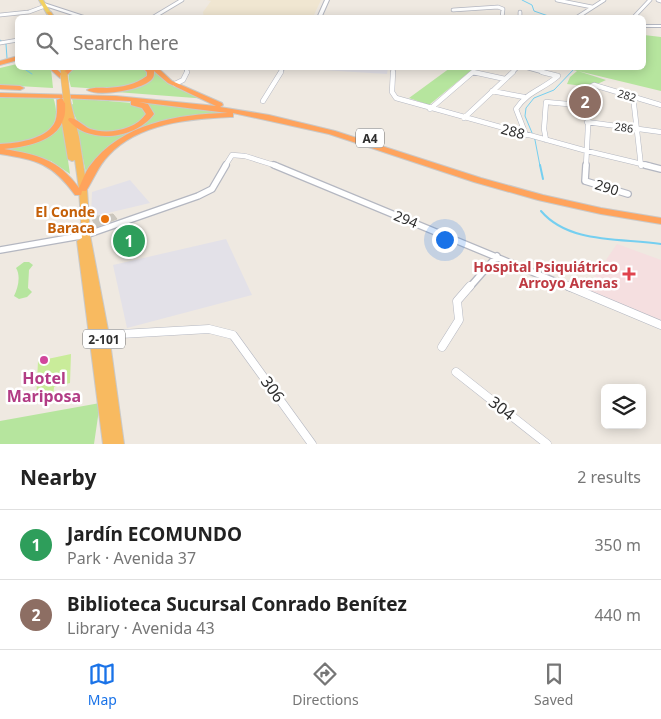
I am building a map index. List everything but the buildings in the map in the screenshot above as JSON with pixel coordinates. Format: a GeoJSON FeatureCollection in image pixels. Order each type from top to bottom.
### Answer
{"type":"FeatureCollection","features":[{"type":"Feature","properties":{"kind":"highway"},"geometry":{"type":"LineString","coordinates":[[0,63],[15,59]]}},
{"type":"Feature","properties":{"kind":"highway"},"geometry":{"type":"LineString","coordinates":[[0,67],[15,64]]}},
{"type":"Feature","properties":{"kind":"highway"},"geometry":{"type":"LineString","coordinates":[[72,91],[119,89],[137,85],[150,76],[151,71],[149,70]]}},
{"type":"Feature","properties":{"kind":"highway"},"geometry":{"type":"LineString","coordinates":[[158,70],[176,84],[219,104]]}},
{"type":"Feature","properties":{"kind":"highway","name":"2-101"},"geometry":{"type":"LineString","coordinates":[[62,73],[64,100],[80,191]]}},
{"type":"Feature","properties":{"kind":"highway"},"geometry":{"type":"LineString","coordinates":[[0,86],[45,92]]}},
{"type":"Feature","properties":{"kind":"highway","name":"A4"},"geometry":{"type":"LineString","coordinates":[[45,92],[72,91],[148,95],[219,104],[331,127],[506,182],[562,196],[661,214]]}},
{"type":"Feature","properties":{"kind":"highway"},"geometry":{"type":"LineString","coordinates":[[0,94],[45,92]]}},
{"type":"Feature","properties":{"kind":"highway","name":"A4"},"geometry":{"type":"LineString","coordinates":[[45,92],[182,103],[240,112],[308,126],[374,145],[502,187],[560,202],[661,221]]}},
{"type":"Feature","properties":{"kind":"highway"},"geometry":{"type":"LineString","coordinates":[[72,120],[90,131],[106,133],[136,126],[148,118],[150,114],[147,108],[137,103],[86,96]]}},
{"type":"Feature","properties":{"kind":"highway"},"geometry":{"type":"LineString","coordinates":[[0,147],[26,143],[50,132],[58,124],[64,100]]}},
{"type":"Feature","properties":{"kind":"highway","name":"2-101"},"geometry":{"type":"LineString","coordinates":[[64,100],[72,120],[84,236],[118,444]]}},
{"type":"Feature","properties":{"kind":"highway"},"geometry":{"type":"LineString","coordinates":[[0,151],[44,160],[57,167],[80,191],[87,176],[106,152],[121,140],[156,125],[192,117],[221,115],[258,118],[308,126]]}},
{"type":"Feature","properties":{"kind":"highway","name":"2-101"},"geometry":{"type":"LineString","coordinates":[[99,336],[109,444]]}},
{"type":"Feature","properties":{"kind":"main road"},"geometry":{"type":"LineString","coordinates":[[43,3],[50,15]]}},
{"type":"Feature","properties":{"kind":"street"},"geometry":{"type":"LineString","coordinates":[[157,15],[182,0]]}},
{"type":"Feature","properties":{"kind":"street"},"geometry":{"type":"LineString","coordinates":[[320,15],[327,0]]}},
{"type":"Feature","properties":{"kind":"street"},"geometry":{"type":"LineString","coordinates":[[557,0],[592,7]]}},
{"type":"Feature","properties":{"kind":"street"},"geometry":{"type":"LineString","coordinates":[[580,15],[604,0]]}},
{"type":"Feature","properties":{"kind":"street"},"geometry":{"type":"LineString","coordinates":[[636,15],[650,0]]}},
{"type":"Feature","properties":{"kind":"street"},"geometry":{"type":"LineString","coordinates":[[0,15],[24,13],[43,3],[79,15]]}},
{"type":"Feature","properties":{"kind":"street"},"geometry":{"type":"LineString","coordinates":[[452,10],[498,6],[503,9],[502,15]]}},
{"type":"Feature","properties":{"kind":"street"},"geometry":{"type":"LineString","coordinates":[[646,26],[661,26]]}},
{"type":"Feature","properties":{"kind":"street"},"geometry":{"type":"LineString","coordinates":[[0,43],[15,40]]}},
{"type":"Feature","properties":{"kind":"street"},"geometry":{"type":"LineString","coordinates":[[176,84],[183,80],[187,74],[186,70]]}},
{"type":"Feature","properties":{"kind":"street"},"geometry":{"type":"LineString","coordinates":[[263,101],[283,70]]}},
{"type":"Feature","properties":{"kind":"street","name":"288"},"geometry":{"type":"LineString","coordinates":[[394,70],[393,96],[430,109],[661,170]]}},
{"type":"Feature","properties":{"kind":"street"},"geometry":{"type":"LineString","coordinates":[[464,118],[515,70]]}},
{"type":"Feature","properties":{"kind":"street"},"geometry":{"type":"LineString","coordinates":[[526,135],[516,108],[524,98],[547,86],[558,76],[536,70]]}},
{"type":"Feature","properties":{"kind":"street"},"geometry":{"type":"LineString","coordinates":[[430,109],[474,72],[505,79]]}},
{"type":"Feature","properties":{"kind":"street","name":"282"},"geometry":{"type":"LineString","coordinates":[[588,106],[590,87],[594,85],[661,105]]}},
{"type":"Feature","properties":{"kind":"street"},"geometry":{"type":"LineString","coordinates":[[492,92],[524,98]]}},
{"type":"Feature","properties":{"kind":"street"},"geometry":{"type":"LineString","coordinates":[[633,96],[641,166]]}},
{"type":"Feature","properties":{"kind":"street"},"geometry":{"type":"LineString","coordinates":[[546,140],[544,129],[546,102],[588,106],[587,152]]}},
{"type":"Feature","properties":{"kind":"street","name":"286"},"geometry":{"type":"LineString","coordinates":[[588,122],[661,132]]}},
{"type":"Feature","properties":{"kind":"street","name":"290"},"geometry":{"type":"LineString","coordinates":[[587,152],[585,180],[628,194]]}},
{"type":"Feature","properties":{"kind":"street","name":"294"},"geometry":{"type":"LineString","coordinates":[[84,236],[198,196],[212,189],[232,155],[245,156],[274,164],[661,325]]}},
{"type":"Feature","properties":{"kind":"street"},"geometry":{"type":"LineString","coordinates":[[0,250],[84,236]]}},
{"type":"Feature","properties":{"kind":"street"},"geometry":{"type":"LineString","coordinates":[[442,346],[459,320],[457,301],[497,256]]}},
{"type":"Feature","properties":{"kind":"street","name":"306"},"geometry":{"type":"LineString","coordinates":[[99,336],[209,329],[233,335],[312,444]]}},
{"type":"Feature","properties":{"kind":"street","name":"304"},"geometry":{"type":"LineString","coordinates":[[456,372],[547,444]]}},
{"type":"Feature","properties":{"kind":"shaded area"},"geometry":{"type":"Polygon","coordinates":[[[207,0],[321,0],[314,15],[204,15],[203,12],[211,1],[207,0]]]}},
{"type":"Feature","properties":{"kind":"shaded area"},"geometry":{"type":"Polygon","coordinates":[[[322,70],[388,70],[387,74],[322,70]]]}},
{"type":"Feature","properties":{"kind":"shaded area"},"geometry":{"type":"Polygon","coordinates":[[[130,180],[150,203],[91,217],[92,192],[130,180]]]}},
{"type":"Feature","properties":{"kind":"shaded area"},"geometry":{"type":"Polygon","coordinates":[[[226,239],[252,295],[127,328],[113,265],[226,239]]]}},
{"type":"Feature","properties":{"kind":"shaded area","name":"Hospital Psiquiátrico Arroyo Arenas"},"geometry":{"type":"Polygon","coordinates":[[[617,244],[661,260],[661,321],[586,289],[617,244]]]}},
{"type":"Feature","properties":{"kind":"green space"},"geometry":{"type":"Polygon","coordinates":[[[646,35],[661,37],[661,91],[578,71],[606,80],[591,87],[567,84],[570,77],[577,71],[573,70],[646,70],[646,35]]]}},
{"type":"Feature","properties":{"kind":"green space"},"geometry":{"type":"Polygon","coordinates":[[[15,64],[15,70],[51,70],[53,88],[0,85],[0,68],[15,64]]]}},
{"type":"Feature","properties":{"kind":"green space"},"geometry":{"type":"Polygon","coordinates":[[[71,70],[146,70],[149,72],[148,76],[131,86],[101,89],[71,87],[69,74],[71,70]]]}},
{"type":"Feature","properties":{"kind":"green space"},"geometry":{"type":"Polygon","coordinates":[[[151,70],[154,70],[159,75],[208,99],[103,91],[146,82],[151,70]]]}},
{"type":"Feature","properties":{"kind":"green space"},"geometry":{"type":"Polygon","coordinates":[[[447,70],[472,70],[429,105],[409,98],[447,70]]]}},
{"type":"Feature","properties":{"kind":"green space"},"geometry":{"type":"Polygon","coordinates":[[[0,97],[53,97],[56,110],[55,121],[50,129],[34,139],[0,145],[0,97]]]}},
{"type":"Feature","properties":{"kind":"green space"},"geometry":{"type":"Polygon","coordinates":[[[72,98],[132,103],[141,106],[147,114],[142,121],[125,130],[115,132],[95,131],[79,123],[71,105],[73,104],[72,98]]]}},
{"type":"Feature","properties":{"kind":"green space"},"geometry":{"type":"Polygon","coordinates":[[[129,100],[234,113],[172,121],[132,134],[114,144],[99,157],[86,173],[76,126],[109,134],[139,126],[150,108],[129,100]]]}},
{"type":"Feature","properties":{"kind":"green space"},"geometry":{"type":"Polygon","coordinates":[[[62,120],[70,174],[51,161],[0,150],[0,147],[42,138],[62,120]]]}},
{"type":"Feature","properties":{"kind":"green space"},"geometry":{"type":"Polygon","coordinates":[[[24,262],[29,262],[33,265],[29,270],[28,288],[32,292],[27,297],[19,299],[14,296],[18,282],[16,268],[24,262]]]}},
{"type":"Feature","properties":{"kind":"green space"},"geometry":{"type":"Polygon","coordinates":[[[71,354],[70,383],[54,387],[53,398],[36,402],[38,361],[71,354]]]}},
{"type":"Feature","properties":{"kind":"green space"},"geometry":{"type":"Polygon","coordinates":[[[100,403],[94,444],[0,444],[0,421],[100,403]]]}},
{"type":"Feature","properties":{"kind":"waterway"},"geometry":{"type":"LineString","coordinates":[[522,0],[532,5],[534,11],[545,15]]}},
{"type":"Feature","properties":{"kind":"waterway"},"geometry":{"type":"LineString","coordinates":[[0,40],[6,44],[7,58]]}},
{"type":"Feature","properties":{"kind":"waterway"},"geometry":{"type":"LineString","coordinates":[[26,70],[32,74]]}},
{"type":"Feature","properties":{"kind":"waterway"},"geometry":{"type":"LineString","coordinates":[[540,166],[535,140],[525,116],[526,108],[534,98],[554,90],[573,70]]}},
{"type":"Feature","properties":{"kind":"waterway"},"geometry":{"type":"LineString","coordinates":[[540,165],[543,179]]}},
{"type":"Feature","properties":{"kind":"waterway"},"geometry":{"type":"LineString","coordinates":[[541,211],[553,222],[581,234],[596,238],[661,244]]}},
{"type":"Feature","properties":{"kind":"place","name":"Biblioteca Sucursal Conrado Benítez"},"geometry":{"type":"Point","coordinates":[585,102]}},
{"type":"Feature","properties":{"kind":"place","name":"El Conde Baraca"},"geometry":{"type":"Point","coordinates":[105,219]}},
{"type":"Feature","properties":{"kind":"place","name":"Jardín ECOMUNDO"},"geometry":{"type":"Point","coordinates":[129,241]}},
{"type":"Feature","properties":{"kind":"place","name":"Hospital Psiquiátrico Arroyo Arenas"},"geometry":{"type":"Point","coordinates":[629,274]}},
{"type":"Feature","properties":{"kind":"place","name":"Hotel Mariposa"},"geometry":{"type":"Point","coordinates":[44,360]}}]}
